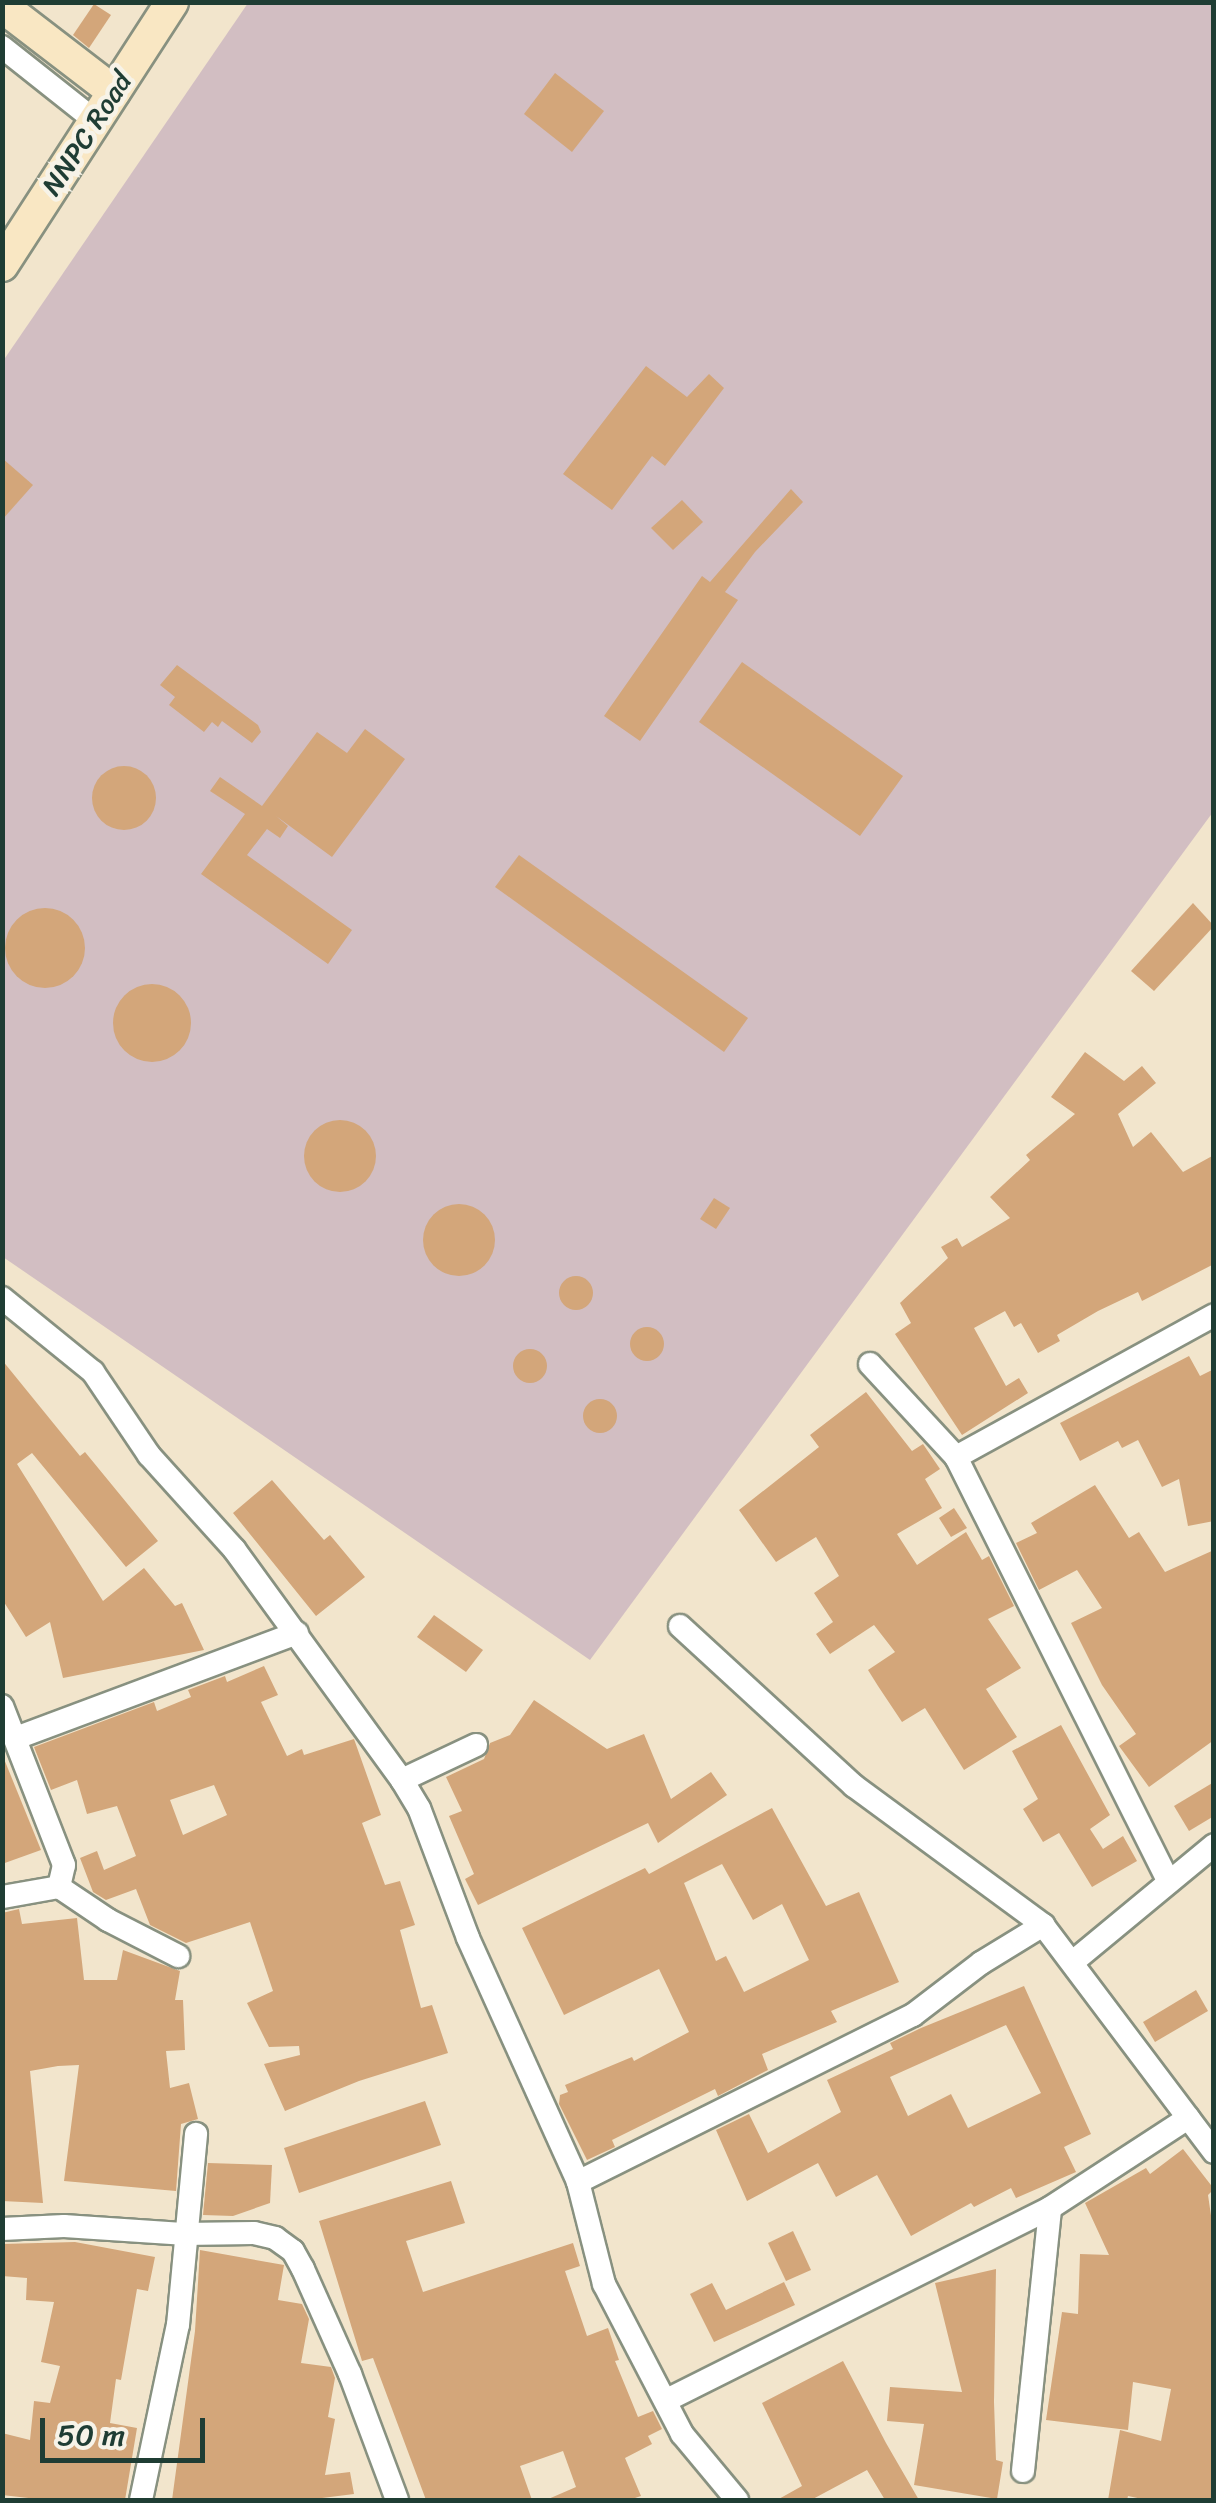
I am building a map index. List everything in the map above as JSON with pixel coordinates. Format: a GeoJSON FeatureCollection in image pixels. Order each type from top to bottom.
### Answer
{"type":"FeatureCollection","features":[{"type":"Feature","properties":{"kind":"street","name":"NNPC Road"},"geometry":{"type":"LineString","coordinates":[[2,265],[172,2]]}},
{"type":"Feature","properties":{"kind":"street"},"geometry":{"type":"LineString","coordinates":[[2,6],[114,92]]}},
{"type":"Feature","properties":{"kind":"street"},"geometry":{"type":"LineString","coordinates":[[2,48],[94,120]]}},
{"type":"Feature","properties":{"kind":"street"},"geometry":{"type":"LineString","coordinates":[[2,1298],[93,1372],[149,1454],[234,1548],[402,1780],[419,1808],[468,1938],[578,2182],[604,2284],[682,2434],[738,2500]]}},
{"type":"Feature","properties":{"kind":"street"},"geometry":{"type":"LineString","coordinates":[[956,1457],[1211,1323]]}},
{"type":"Feature","properties":{"kind":"street"},"geometry":{"type":"LineString","coordinates":[[870,1364],[956,1457],[1168,1882]]}},
{"type":"Feature","properties":{"kind":"street"},"geometry":{"type":"LineString","coordinates":[[680,1626],[854,1786],[1043,1925],[1074,1961],[1214,2152]]}},
{"type":"Feature","properties":{"kind":"street"},"geometry":{"type":"LineString","coordinates":[[16,1738],[297,1633]]}},
{"type":"Feature","properties":{"kind":"street"},"geometry":{"type":"LineString","coordinates":[[2,1706],[64,1866],[60,1887]]}},
{"type":"Feature","properties":{"kind":"street"},"geometry":{"type":"LineString","coordinates":[[402,1780],[476,1745]]}},
{"type":"Feature","properties":{"kind":"street"},"geometry":{"type":"LineString","coordinates":[[1074,1961],[1214,1845]]}},
{"type":"Feature","properties":{"kind":"street"},"geometry":{"type":"LineString","coordinates":[[2,1897],[60,1887],[108,1920],[178,1956]]}},
{"type":"Feature","properties":{"kind":"street"},"geometry":{"type":"LineString","coordinates":[[578,2182],[913,2015],[981,1964],[1043,1925]]}},
{"type":"Feature","properties":{"kind":"street"},"geometry":{"type":"LineString","coordinates":[[666,2400],[1050,2208],[1188,2118]]}},
{"type":"Feature","properties":{"kind":"street"},"geometry":{"type":"LineString","coordinates":[[141,2500],[178,2325],[183,2234],[196,2134]]}},
{"type":"Feature","properties":{"kind":"street"},"geometry":{"type":"LineString","coordinates":[[1023,2471],[1050,2208]]}},
{"type":"Feature","properties":{"kind":"street"},"geometry":{"type":"LineString","coordinates":[[2,2229],[64,2226],[183,2234],[254,2232],[275,2238],[292,2250],[350,2374],[398,2500]]}},
{"type":"Feature","properties":{"kind":"shaded area"},"geometry":{"type":"Polygon","coordinates":[[[248,3],[1213,3],[1213,812],[590,1660],[3,1257],[3,361],[248,3]]]}},
{"type":"Feature","properties":{"kind":"building"},"geometry":{"type":"Polygon","coordinates":[[[94,4],[111,15],[89,48],[73,35],[94,4]]]}},
{"type":"Feature","properties":{"kind":"building"},"geometry":{"type":"Polygon","coordinates":[[[555,73],[604,111],[572,152],[524,114],[555,73]]]}},
{"type":"Feature","properties":{"kind":"building"},"geometry":{"type":"Polygon","coordinates":[[[646,366],[687,397],[709,374],[724,388],[665,466],[652,456],[612,510],[563,474],[646,366]]]}},
{"type":"Feature","properties":{"kind":"building"},"geometry":{"type":"Polygon","coordinates":[[[2,458],[33,485],[2,520],[2,458]]]}},
{"type":"Feature","properties":{"kind":"building"},"geometry":{"type":"Polygon","coordinates":[[[791,489],[803,502],[755,552],[725,592],[738,600],[640,741],[604,716],[702,576],[710,582],[791,489]]]}},
{"type":"Feature","properties":{"kind":"building"},"geometry":{"type":"Polygon","coordinates":[[[682,500],[703,522],[673,550],[651,528],[682,500]]]}},
{"type":"Feature","properties":{"kind":"building"},"geometry":{"type":"Polygon","coordinates":[[[742,662],[903,776],[860,836],[699,722],[742,662]]]}},
{"type":"Feature","properties":{"kind":"building"},"geometry":{"type":"Polygon","coordinates":[[[177,665],[258,725],[261,732],[252,743],[222,721],[218,727],[212,722],[204,732],[169,705],[175,697],[160,685],[177,665]]]}},
{"type":"Feature","properties":{"kind":"building"},"geometry":{"type":"Polygon","coordinates":[[[365,729],[405,759],[332,857],[276,816],[288,826],[280,838],[267,829],[247,855],[352,930],[328,964],[201,874],[245,814],[210,791],[220,777],[262,806],[317,732],[347,753],[365,729]]]}},
{"type":"Feature","properties":{"kind":"building"},"geometry":{"type":"Polygon","coordinates":[[[124,766],[146,776],[156,798],[146,820],[124,830],[102,820],[92,798],[102,776],[124,766]]]}},
{"type":"Feature","properties":{"kind":"building"},"geometry":{"type":"Polygon","coordinates":[[[519,855],[748,1018],[724,1052],[495,887],[519,855]]]}},
{"type":"Feature","properties":{"kind":"building"},"geometry":{"type":"Polygon","coordinates":[[[1193,903],[1214,926],[1154,991],[1131,971],[1193,903]]]}},
{"type":"Feature","properties":{"kind":"building"},"geometry":{"type":"Polygon","coordinates":[[[45,908],[60,911],[73,920],[82,933],[82,963],[73,976],[60,985],[45,988],[30,985],[17,976],[8,963],[5,948],[8,933],[17,920],[30,911],[45,908]]]}},
{"type":"Feature","properties":{"kind":"building"},"geometry":{"type":"Polygon","coordinates":[[[152,984],[167,987],[179,996],[188,1008],[188,1038],[179,1050],[167,1059],[152,1062],[137,1059],[125,1050],[116,1038],[113,1023],[116,1008],[125,996],[137,987],[152,984]]]}},
{"type":"Feature","properties":{"kind":"building"},"geometry":{"type":"Polygon","coordinates":[[[1085,1052],[1124,1081],[1142,1066],[1156,1083],[1118,1114],[1133,1147],[1151,1132],[1183,1172],[1214,1155],[1214,1264],[1142,1301],[1138,1292],[1098,1311],[1057,1335],[1060,1341],[1038,1353],[1021,1323],[1014,1327],[1005,1311],[974,1328],[1006,1386],[1019,1378],[1028,1393],[962,1435],[895,1334],[911,1323],[900,1303],[948,1258],[941,1247],[957,1238],[962,1247],[1010,1218],[990,1197],[1030,1160],[1026,1155],[1075,1114],[1051,1097],[1085,1052]]]}},
{"type":"Feature","properties":{"kind":"building"},"geometry":{"type":"Polygon","coordinates":[[[340,1120],[366,1130],[376,1156],[366,1182],[340,1192],[314,1182],[304,1156],[314,1130],[340,1120]]]}},
{"type":"Feature","properties":{"kind":"building"},"geometry":{"type":"Polygon","coordinates":[[[714,1198],[730,1208],[716,1229],[700,1219],[714,1198]]]}},
{"type":"Feature","properties":{"kind":"building"},"geometry":{"type":"Polygon","coordinates":[[[459,1204],[485,1214],[495,1240],[485,1266],[459,1276],[433,1266],[423,1240],[433,1214],[459,1204]]]}},
{"type":"Feature","properties":{"kind":"building"},"geometry":{"type":"Polygon","coordinates":[[[576,1276],[588,1281],[593,1293],[588,1305],[576,1310],[564,1305],[559,1293],[564,1281],[576,1276]]]}},
{"type":"Feature","properties":{"kind":"building"},"geometry":{"type":"Polygon","coordinates":[[[647,1327],[659,1332],[664,1344],[659,1356],[647,1361],[635,1356],[630,1344],[635,1332],[647,1327]]]}},
{"type":"Feature","properties":{"kind":"building"},"geometry":{"type":"Polygon","coordinates":[[[530,1349],[542,1354],[547,1366],[542,1378],[530,1383],[518,1378],[513,1366],[518,1354],[530,1349]]]}},
{"type":"Feature","properties":{"kind":"building"},"geometry":{"type":"Polygon","coordinates":[[[1189,1356],[1200,1376],[1214,1369],[1214,1521],[1188,1526],[1179,1479],[1162,1487],[1138,1440],[1122,1448],[1118,1441],[1080,1461],[1060,1423],[1189,1356]]]}},
{"type":"Feature","properties":{"kind":"building"},"geometry":{"type":"Polygon","coordinates":[[[2,1360],[80,1456],[85,1452],[158,1541],[126,1567],[32,1453],[17,1464],[103,1601],[144,1568],[175,1606],[182,1603],[204,1650],[63,1678],[50,1622],[26,1637],[2,1599],[2,1360]]]}},
{"type":"Feature","properties":{"kind":"building"},"geometry":{"type":"Polygon","coordinates":[[[866,1392],[912,1451],[923,1444],[940,1469],[925,1479],[942,1508],[897,1534],[917,1565],[966,1532],[982,1560],[989,1556],[1014,1606],[988,1619],[1021,1668],[986,1689],[1017,1737],[964,1770],[925,1708],[902,1722],[868,1670],[895,1652],[874,1625],[830,1654],[816,1634],[833,1622],[814,1593],[839,1576],[816,1537],[776,1562],[739,1510],[819,1447],[810,1435],[866,1392]]]}},
{"type":"Feature","properties":{"kind":"building"},"geometry":{"type":"Polygon","coordinates":[[[600,1399],[612,1404],[617,1416],[612,1428],[600,1433],[588,1428],[583,1416],[588,1404],[600,1399]]]}},
{"type":"Feature","properties":{"kind":"building"},"geometry":{"type":"Polygon","coordinates":[[[272,1480],[324,1540],[330,1535],[365,1577],[316,1616],[233,1513],[272,1480]]]}},
{"type":"Feature","properties":{"kind":"building"},"geometry":{"type":"Polygon","coordinates":[[[1095,1485],[1129,1538],[1139,1532],[1165,1572],[1214,1550],[1214,1740],[1149,1787],[1119,1746],[1136,1734],[1102,1685],[1071,1623],[1102,1608],[1077,1570],[1039,1590],[1016,1543],[1037,1533],[1031,1523],[1095,1485]]]}},
{"type":"Feature","properties":{"kind":"building"},"geometry":{"type":"Polygon","coordinates":[[[954,1508],[967,1528],[951,1537],[939,1518],[954,1508]]]}},
{"type":"Feature","properties":{"kind":"building"},"geometry":{"type":"Polygon","coordinates":[[[434,1615],[483,1650],[466,1672],[417,1637],[434,1615]]]}},
{"type":"Feature","properties":{"kind":"building"},"geometry":{"type":"Polygon","coordinates":[[[264,1666],[278,1695],[261,1702],[287,1756],[302,1749],[304,1755],[354,1739],[381,1815],[362,1823],[385,1885],[400,1881],[415,1925],[400,1930],[421,2008],[432,2005],[448,2053],[359,2081],[285,2111],[264,2064],[300,2055],[299,2046],[269,2047],[247,2003],[273,1991],[250,1922],[186,1943],[150,1925],[136,1889],[106,1900],[93,1892],[80,1858],[97,1851],[104,1870],[136,1856],[117,1806],[87,1814],[77,1780],[51,1790],[34,1747],[154,1702],[157,1711],[191,1697],[188,1690],[225,1676],[227,1682],[264,1666]],[[214,1785],[170,1800],[183,1835],[227,1815],[214,1785]]]}},
{"type":"Feature","properties":{"kind":"building"},"geometry":{"type":"Polygon","coordinates":[[[534,1700],[607,1749],[644,1734],[671,1799],[711,1772],[727,1795],[658,1843],[648,1823],[478,1905],[465,1879],[474,1874],[449,1816],[462,1811],[446,1777],[484,1759],[490,1743],[510,1735],[534,1700]]]}},
{"type":"Feature","properties":{"kind":"building"},"geometry":{"type":"Polygon","coordinates":[[[1061,1725],[1110,1815],[1090,1829],[1103,1849],[1123,1836],[1137,1861],[1092,1887],[1059,1833],[1043,1842],[1023,1809],[1038,1799],[1012,1751],[1061,1725]]]}},
{"type":"Feature","properties":{"kind":"building"},"geometry":{"type":"Polygon","coordinates":[[[2,1754],[41,1850],[2,1864],[2,1754]]]}},
{"type":"Feature","properties":{"kind":"building"},"geometry":{"type":"Polygon","coordinates":[[[1214,1782],[1214,1816],[1189,1831],[1174,1806],[1214,1782]]]}},
{"type":"Feature","properties":{"kind":"building"},"geometry":{"type":"Polygon","coordinates":[[[772,1808],[826,1906],[859,1892],[899,1982],[831,2011],[837,2022],[762,2054],[768,2070],[718,2096],[715,2089],[612,2140],[615,2147],[587,2160],[559,2104],[560,2095],[568,2092],[565,2085],[632,2057],[634,2061],[689,2032],[659,1969],[564,2015],[522,1928],[645,1868],[649,1874],[772,1808]],[[722,1864],[684,1883],[716,1961],[726,1956],[744,1992],[809,1960],[782,1904],[753,1920],[722,1864]]]}},
{"type":"Feature","properties":{"kind":"building"},"geometry":{"type":"Polygon","coordinates":[[[19,1909],[22,1924],[77,1918],[84,1980],[117,1980],[123,1950],[180,1971],[175,2000],[183,2000],[185,2050],[166,2051],[170,2088],[189,2083],[198,2119],[181,2124],[176,2191],[64,2181],[79,2065],[58,2066],[30,2071],[43,2203],[2,2201],[2,1913],[19,1909]]]}},
{"type":"Feature","properties":{"kind":"building"},"geometry":{"type":"Polygon","coordinates":[[[1024,1986],[1091,2134],[1064,2147],[1076,2172],[1016,2198],[1011,2188],[974,2207],[971,2203],[911,2236],[877,2175],[836,2197],[818,2163],[747,2201],[716,2130],[749,2114],[768,2153],[841,2112],[827,2080],[893,2049],[890,2043],[1024,1986]],[[1006,2025],[890,2077],[908,2116],[951,2094],[968,2128],[1041,2093],[1006,2025]]]}},
{"type":"Feature","properties":{"kind":"building"},"geometry":{"type":"Polygon","coordinates":[[[1196,1990],[1208,2011],[1155,2042],[1143,2022],[1196,1990]]]}},
{"type":"Feature","properties":{"kind":"building"},"geometry":{"type":"Polygon","coordinates":[[[425,2101],[441,2145],[299,2193],[284,2148],[425,2101]]]}},
{"type":"Feature","properties":{"kind":"building"},"geometry":{"type":"Polygon","coordinates":[[[1183,2149],[1214,2189],[1208,2195],[1214,2236],[1214,2500],[1147,2500],[1128,2496],[1127,2500],[1108,2500],[1120,2430],[1161,2441],[1171,2389],[1133,2382],[1128,2430],[1046,2420],[1062,2312],[1078,2314],[1080,2254],[1109,2255],[1085,2203],[1146,2168],[1150,2174],[1183,2149]]]}},
{"type":"Feature","properties":{"kind":"building"},"geometry":{"type":"Polygon","coordinates":[[[208,2163],[272,2165],[270,2203],[233,2216],[203,2215],[208,2163]]]}},
{"type":"Feature","properties":{"kind":"building"},"geometry":{"type":"Polygon","coordinates":[[[451,2181],[465,2223],[406,2241],[423,2292],[573,2243],[580,2266],[565,2271],[587,2336],[608,2328],[619,2360],[615,2361],[638,2417],[653,2411],[662,2429],[648,2436],[652,2444],[625,2458],[641,2496],[629,2500],[546,2500],[576,2487],[563,2451],[520,2466],[532,2500],[426,2500],[373,2358],[362,2361],[319,2221],[451,2181]]]}},
{"type":"Feature","properties":{"kind":"building"},"geometry":{"type":"Polygon","coordinates":[[[793,2231],[811,2270],[786,2281],[768,2243],[793,2231]]]}},
{"type":"Feature","properties":{"kind":"building"},"geometry":{"type":"Polygon","coordinates":[[[75,2242],[155,2257],[148,2291],[137,2289],[110,2423],[137,2428],[125,2500],[46,2500],[2,2495],[2,2433],[30,2440],[34,2401],[50,2403],[60,2366],[41,2362],[54,2302],[26,2300],[27,2278],[2,2276],[2,2244],[75,2242]]]}},
{"type":"Feature","properties":{"kind":"building"},"geometry":{"type":"Polygon","coordinates":[[[200,2250],[284,2265],[278,2300],[302,2304],[309,2319],[301,2363],[331,2367],[335,2378],[328,2417],[335,2419],[325,2475],[350,2472],[354,2494],[306,2500],[172,2500],[195,2331],[200,2250]]]}},
{"type":"Feature","properties":{"kind":"building"},"geometry":{"type":"Polygon","coordinates":[[[996,2269],[996,2460],[1003,2462],[997,2499],[914,2485],[924,2424],[887,2421],[890,2387],[962,2392],[935,2283],[996,2269]]]}},
{"type":"Feature","properties":{"kind":"building"},"geometry":{"type":"Polygon","coordinates":[[[784,2282],[795,2305],[714,2342],[690,2294],[712,2283],[726,2310],[784,2282]]]}},
{"type":"Feature","properties":{"kind":"building"},"geometry":{"type":"Polygon","coordinates":[[[843,2361],[919,2500],[885,2500],[867,2470],[811,2500],[777,2500],[802,2486],[762,2403],[843,2361]]]}}]}
